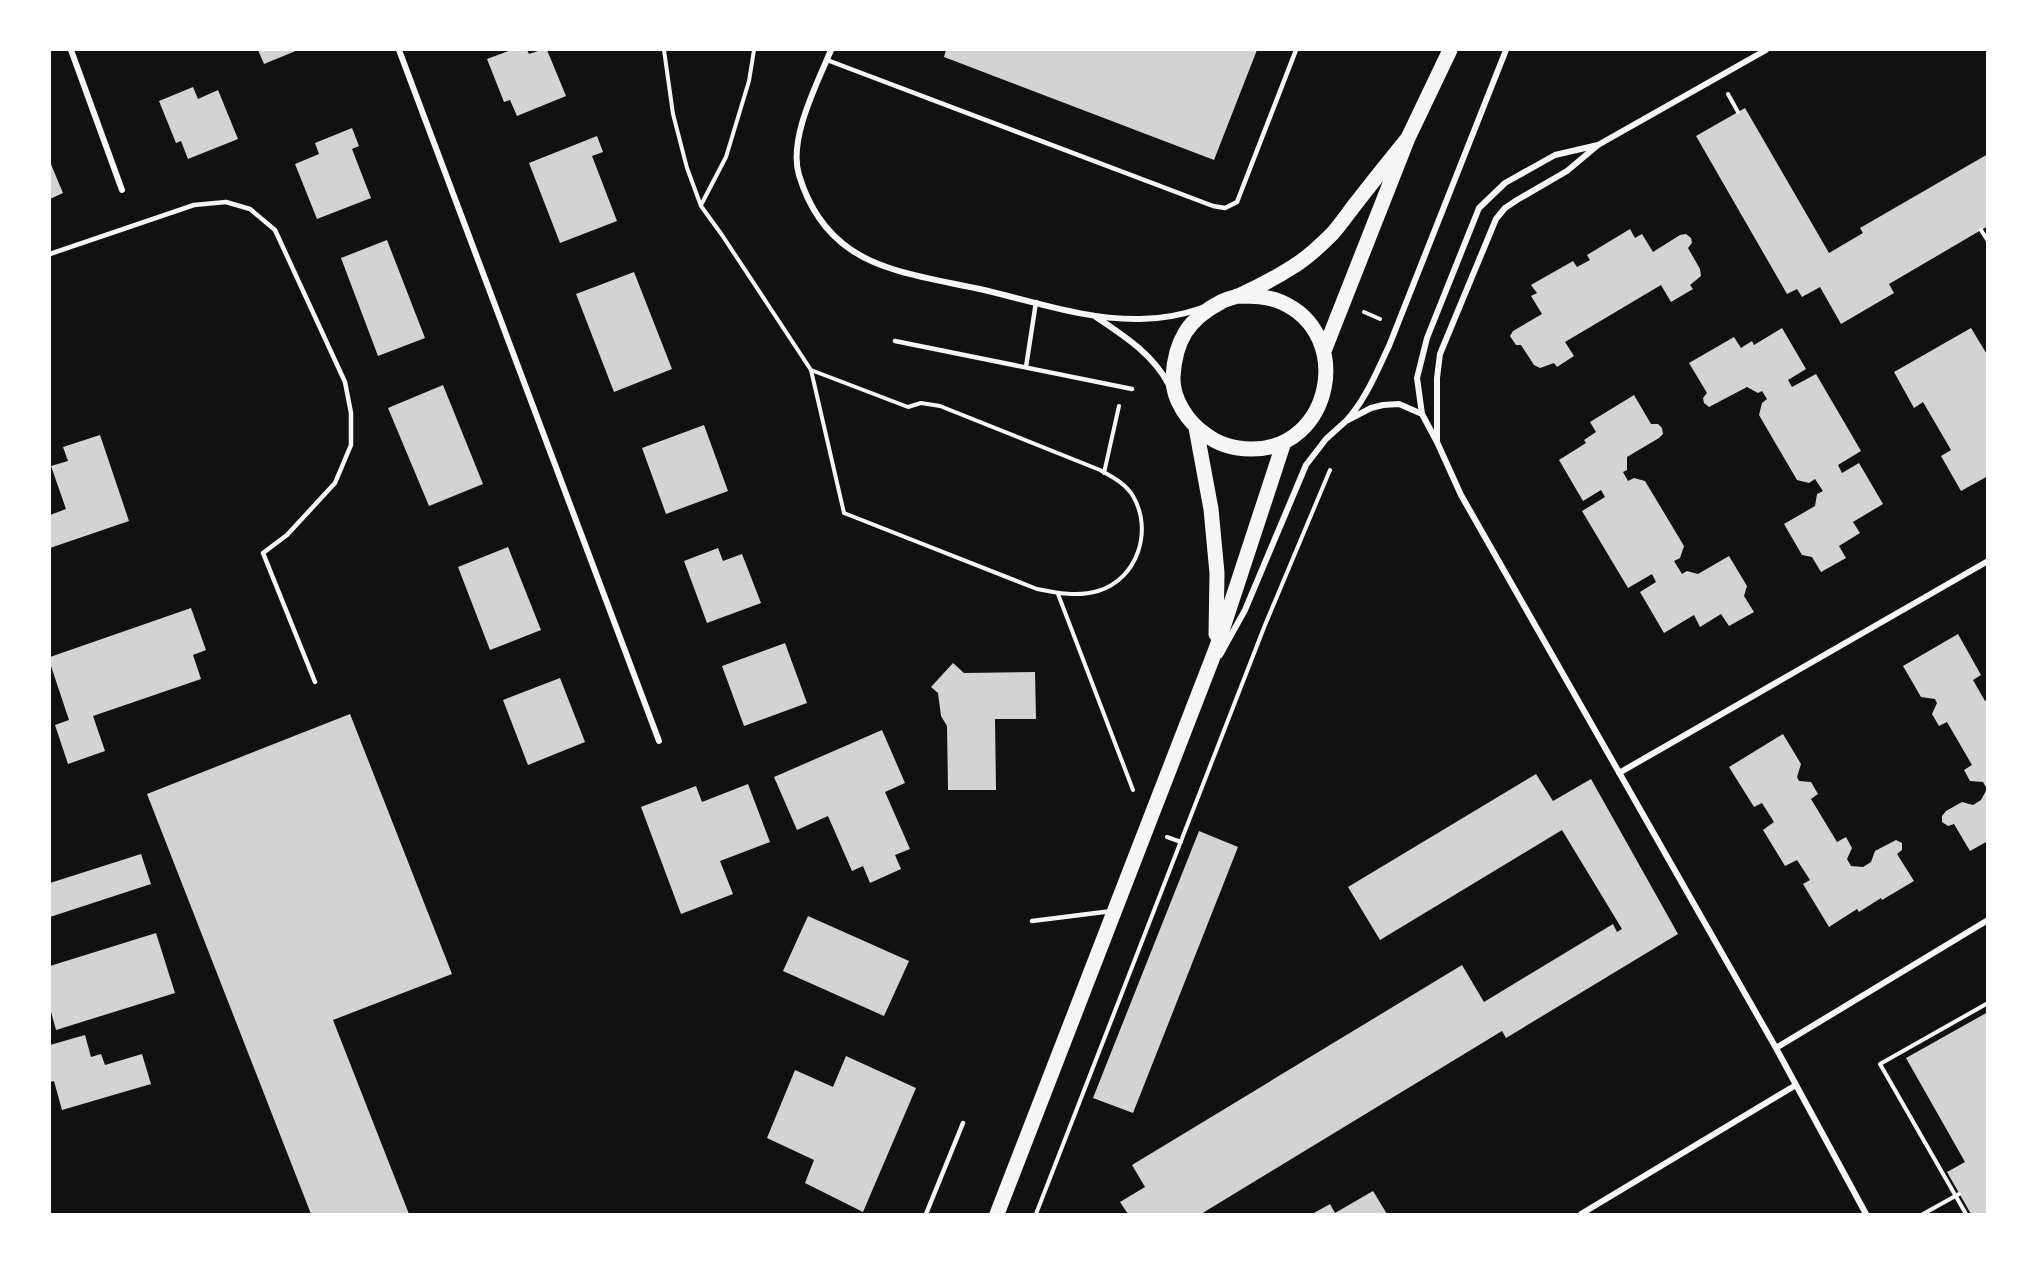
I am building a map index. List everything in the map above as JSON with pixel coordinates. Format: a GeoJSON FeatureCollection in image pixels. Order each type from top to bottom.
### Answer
{"type":"FeatureCollection","features":[{"type":"Feature","properties":{"kind":"main road"},"geometry":{"type":"LineString","coordinates":[[1324,351],[1408,138],[1450,50]]}},
{"type":"Feature","properties":{"kind":"main road"},"geometry":{"type":"LineString","coordinates":[[1230,298],[1259,296],[1281,302],[1300,314],[1315,331],[1324,351],[1327,378],[1320,404],[1306,426],[1284,442],[1261,449],[1237,449],[1215,442],[1196,428],[1179,405],[1173,381],[1174,355],[1184,332],[1201,313],[1230,298],[1295,266],[1332,234],[1408,138]]}},
{"type":"Feature","properties":{"kind":"main road"},"geometry":{"type":"LineString","coordinates":[[1196,428],[1211,509],[1217,573],[1216,649]]}},
{"type":"Feature","properties":{"kind":"main road"},"geometry":{"type":"LineString","coordinates":[[997,1215],[1216,649],[1284,442]]}},
{"type":"Feature","properties":{"kind":"street"},"geometry":{"type":"LineString","coordinates":[[71,50],[122,190]]}},
{"type":"Feature","properties":{"kind":"street"},"geometry":{"type":"LineString","coordinates":[[399,50],[659,741]]}},
{"type":"Feature","properties":{"kind":"street"},"geometry":{"type":"LineString","coordinates":[[831,50],[798,136],[798,173],[810,204],[825,227],[850,249],[886,267],[1096,316],[1140,319],[1180,316],[1230,298]]}},
{"type":"Feature","properties":{"kind":"street"},"geometry":{"type":"LineString","coordinates":[[1198,696],[1245,610],[1306,465],[1326,440],[1360,405],[1369,390],[1389,346],[1506,50]]}},
{"type":"Feature","properties":{"kind":"street"},"geometry":{"type":"LineString","coordinates":[[1437,442],[1437,378],[1440,354],[1496,219],[1516,200],[1567,171],[1598,145],[1766,50]]}},
{"type":"Feature","properties":{"kind":"street"},"geometry":{"type":"LineString","coordinates":[[1598,145],[1555,155],[1505,183],[1479,208],[1423,349],[1417,378],[1422,414],[1461,495],[1776,1048],[1866,1215]]}},
{"type":"Feature","properties":{"kind":"street"},"geometry":{"type":"LineString","coordinates":[[1096,316],[1137,345],[1162,371],[1179,405]]}},
{"type":"Feature","properties":{"kind":"street"},"geometry":{"type":"LineString","coordinates":[[1346,421],[1371,408],[1383,405],[1399,404],[1422,414]]}},
{"type":"Feature","properties":{"kind":"street"},"geometry":{"type":"LineString","coordinates":[[1619,773],[1988,561]]}},
{"type":"Feature","properties":{"kind":"street"},"geometry":{"type":"LineString","coordinates":[[1776,1048],[1988,920]]}},
{"type":"Feature","properties":{"kind":"street"},"geometry":{"type":"LineString","coordinates":[[1581,1215],[1796,1085]]}},
{"type":"Feature","properties":{"kind":"lane"},"geometry":{"type":"LineString","coordinates":[[827,60],[1213,206],[1225,208],[1237,202],[1296,50]]}},
{"type":"Feature","properties":{"kind":"lane"},"geometry":{"type":"LineString","coordinates":[[50,254],[194,205],[226,202],[250,209],[275,230],[345,382],[351,413],[351,444],[335,483],[287,536],[262,553],[315,682]]}},
{"type":"Feature","properties":{"kind":"lane"},"geometry":{"type":"LineString","coordinates":[[1026,367],[1036,303]]}},
{"type":"Feature","properties":{"kind":"lane"},"geometry":{"type":"LineString","coordinates":[[895,341],[1132,389]]}},
{"type":"Feature","properties":{"kind":"lane"},"geometry":{"type":"LineString","coordinates":[[1032,921],[1115,910]]}},
{"type":"Feature","properties":{"kind":"lane"},"geometry":{"type":"LineString","coordinates":[[926,1215],[963,1123]]}},
{"type":"Feature","properties":{"kind":"path"},"geometry":{"type":"LineString","coordinates":[[664,50],[673,114],[700,206],[722,235],[811,370],[844,513],[1037,589],[1058,594],[1098,591],[1116,582],[1130,568],[1139,551],[1143,531],[1140,512],[1132,494],[1118,480],[940,406],[921,404],[908,407],[811,370]]}},
{"type":"Feature","properties":{"kind":"path"},"geometry":{"type":"LineString","coordinates":[[700,206],[726,157],[748,81],[754,50]]}},
{"type":"Feature","properties":{"kind":"path"},"geometry":{"type":"LineString","coordinates":[[1981,230],[1988,241]]}},
{"type":"Feature","properties":{"kind":"path"},"geometry":{"type":"LineString","coordinates":[[1104,473],[1124,387]]}},
{"type":"Feature","properties":{"kind":"path"},"geometry":{"type":"LineString","coordinates":[[1036,1215],[1265,625],[1331,468]]}},
{"type":"Feature","properties":{"kind":"path"},"geometry":{"type":"LineString","coordinates":[[1058,594],[1134,791],[1130,800]]}},
{"type":"Feature","properties":{"kind":"path"},"geometry":{"type":"LineString","coordinates":[[1147,828],[1181,842]]}},
{"type":"Feature","properties":{"kind":"path"},"geometry":{"type":"LineString","coordinates":[[1966,1215],[1958,1195],[1880,1064],[1988,1003]]}},
{"type":"Feature","properties":{"kind":"path"},"geometry":{"type":"LineString","coordinates":[[1923,1215],[1958,1195]]}},
{"type":"Feature","properties":{"kind":"building"},"geometry":{"type":"Polygon","coordinates":[[[258,50],[298,50],[264,64],[258,50]]]}},
{"type":"Feature","properties":{"kind":"building"},"geometry":{"type":"Polygon","coordinates":[[[511,50],[527,50],[529,54],[547,50],[566,96],[517,116],[510,100],[504,102],[487,59],[511,50]]]}},
{"type":"Feature","properties":{"kind":"building"},"geometry":{"type":"Polygon","coordinates":[[[946,50],[1257,50],[1214,160],[944,57],[946,50]]]}},
{"type":"Feature","properties":{"kind":"building"},"geometry":{"type":"Polygon","coordinates":[[[193,87],[198,99],[218,90],[238,139],[188,159],[181,141],[176,143],[159,101],[193,87]]]}},
{"type":"Feature","properties":{"kind":"building"},"geometry":{"type":"Polygon","coordinates":[[[1745,108],[1829,253],[1863,233],[1860,228],[1988,154],[1988,226],[1889,284],[1894,293],[1841,324],[1820,287],[1802,297],[1797,289],[1787,294],[1696,136],[1745,108]]]}},
{"type":"Feature","properties":{"kind":"building"},"geometry":{"type":"Polygon","coordinates":[[[352,128],[359,146],[352,149],[371,198],[317,219],[295,164],[319,154],[315,143],[352,128]]]}},
{"type":"Feature","properties":{"kind":"building"},"geometry":{"type":"Polygon","coordinates":[[[597,136],[603,152],[592,156],[617,221],[560,243],[529,163],[597,136]]]}},
{"type":"Feature","properties":{"kind":"building"},"geometry":{"type":"Polygon","coordinates":[[[50,162],[63,193],[50,199],[50,162]]]}},
{"type":"Feature","properties":{"kind":"building"},"geometry":{"type":"Polygon","coordinates":[[[1630,229],[1635,238],[1642,234],[1653,252],[1680,235],[1686,234],[1691,238],[1692,243],[1688,248],[1700,269],[1701,276],[1690,285],[1693,289],[1671,302],[1661,285],[1565,342],[1574,356],[1557,367],[1554,363],[1540,368],[1534,365],[1521,345],[1516,345],[1510,336],[1513,331],[1542,314],[1531,296],[1537,293],[1531,285],[1573,261],[1577,267],[1590,260],[1587,255],[1630,229]]]}},
{"type":"Feature","properties":{"kind":"building"},"geometry":{"type":"Polygon","coordinates":[[[387,240],[425,338],[378,356],[341,258],[387,240]]]}},
{"type":"Feature","properties":{"kind":"building"},"geometry":{"type":"Polygon","coordinates":[[[634,272],[672,369],[614,392],[576,294],[634,272]]]}},
{"type":"Feature","properties":{"kind":"building"},"geometry":{"type":"Polygon","coordinates":[[[1782,328],[1806,369],[1788,380],[1792,387],[1816,374],[1861,451],[1838,465],[1842,473],[1859,463],[1883,504],[1853,522],[1860,533],[1839,546],[1846,558],[1821,572],[1812,557],[1802,555],[1784,524],[1815,506],[1817,494],[1823,491],[1815,479],[1809,483],[1797,480],[1759,415],[1762,403],[1767,399],[1762,391],[1758,393],[1747,387],[1709,407],[1704,403],[1703,398],[1707,393],[1689,363],[1734,337],[1741,348],[1752,341],[1754,345],[1782,328]]]}},
{"type":"Feature","properties":{"kind":"building"},"geometry":{"type":"Polygon","coordinates":[[[1971,328],[1988,356],[1988,476],[1961,491],[1941,456],[1951,450],[1923,402],[1914,408],[1894,372],[1971,328]]]}},
{"type":"Feature","properties":{"kind":"building"},"geometry":{"type":"Polygon","coordinates":[[[443,385],[483,484],[429,506],[388,408],[443,385]]]}},
{"type":"Feature","properties":{"kind":"building"},"geometry":{"type":"Polygon","coordinates":[[[1634,395],[1651,424],[1658,424],[1663,434],[1627,457],[1627,470],[1623,472],[1628,481],[1634,478],[1645,481],[1684,546],[1680,558],[1674,561],[1682,574],[1687,571],[1698,574],[1729,556],[1747,586],[1744,596],[1754,612],[1729,626],[1721,614],[1700,627],[1694,615],[1664,633],[1640,592],[1656,582],[1652,574],[1628,588],[1582,511],[1605,497],[1601,490],[1583,501],[1559,460],[1586,443],[1584,440],[1596,432],[1590,422],[1634,395]]]}},
{"type":"Feature","properties":{"kind":"building"},"geometry":{"type":"Polygon","coordinates":[[[704,425],[728,491],[666,514],[642,448],[704,425]]]}},
{"type":"Feature","properties":{"kind":"building"},"geometry":{"type":"Polygon","coordinates":[[[100,435],[129,521],[50,548],[50,515],[66,509],[51,466],[68,461],[63,447],[100,435]]]}},
{"type":"Feature","properties":{"kind":"building"},"geometry":{"type":"Polygon","coordinates":[[[508,547],[541,630],[490,650],[458,567],[508,547]]]}},
{"type":"Feature","properties":{"kind":"building"},"geometry":{"type":"Polygon","coordinates":[[[718,548],[723,561],[742,554],[761,603],[707,623],[684,561],[718,548]]]}},
{"type":"Feature","properties":{"kind":"building"},"geometry":{"type":"Polygon","coordinates":[[[191,608],[206,650],[193,655],[201,679],[93,716],[105,751],[68,764],[55,725],[69,720],[50,657],[191,608]]]}},
{"type":"Feature","properties":{"kind":"building"},"geometry":{"type":"Polygon","coordinates":[[[1958,634],[1981,675],[1973,680],[1985,701],[1988,699],[1988,841],[1970,851],[1954,824],[1948,826],[1942,822],[1942,816],[1946,811],[1962,802],[1973,805],[1981,800],[1987,789],[1983,782],[1970,781],[1964,770],[1972,765],[1947,722],[1939,726],[1932,714],[1937,703],[1935,699],[1921,697],[1903,666],[1958,634]]]}},
{"type":"Feature","properties":{"kind":"building"},"geometry":{"type":"Polygon","coordinates":[[[785,643],[807,703],[744,726],[722,666],[785,643]]]}},
{"type":"Feature","properties":{"kind":"building"},"geometry":{"type":"Polygon","coordinates":[[[953,663],[964,673],[1035,672],[1036,719],[995,719],[996,790],[948,790],[947,726],[941,716],[938,693],[931,687],[953,663]]]}},
{"type":"Feature","properties":{"kind":"building"},"geometry":{"type":"Polygon","coordinates":[[[560,678],[585,742],[528,765],[503,700],[560,678]]]}},
{"type":"Feature","properties":{"kind":"building"},"geometry":{"type":"Polygon","coordinates":[[[350,714],[452,974],[333,1020],[409,1214],[311,1214],[147,794],[350,714]]]}},
{"type":"Feature","properties":{"kind":"building"},"geometry":{"type":"Polygon","coordinates":[[[882,730],[905,783],[885,792],[910,849],[895,855],[901,869],[870,883],[863,866],[852,871],[828,816],[797,830],[774,777],[882,730]]]}},
{"type":"Feature","properties":{"kind":"building"},"geometry":{"type":"Polygon","coordinates":[[[1783,734],[1801,764],[1797,777],[1799,781],[1811,782],[1818,794],[1811,799],[1837,842],[1846,837],[1852,848],[1847,859],[1851,866],[1863,867],[1871,862],[1875,851],[1896,840],[1902,843],[1902,850],[1897,854],[1914,881],[1859,912],[1857,909],[1829,927],[1803,884],[1810,880],[1797,860],[1785,866],[1763,830],[1774,822],[1762,803],[1754,807],[1729,767],[1783,734]]]}},
{"type":"Feature","properties":{"kind":"building"},"geometry":{"type":"Polygon","coordinates":[[[1536,774],[1553,801],[1591,779],[1678,934],[1506,1038],[1502,1031],[1201,1214],[1128,1214],[1120,1202],[1145,1187],[1132,1165],[1462,965],[1484,1002],[1613,924],[1617,932],[1622,929],[1562,830],[1380,940],[1348,887],[1536,774]]]}},
{"type":"Feature","properties":{"kind":"building"},"geometry":{"type":"Polygon","coordinates":[[[748,784],[770,842],[720,861],[733,894],[681,914],[641,807],[696,786],[702,802],[748,784]]]}},
{"type":"Feature","properties":{"kind":"building"},"geometry":{"type":"Polygon","coordinates":[[[1199,831],[1238,847],[1133,1113],[1093,1098],[1199,831]]]}},
{"type":"Feature","properties":{"kind":"building"},"geometry":{"type":"Polygon","coordinates":[[[141,854],[151,884],[50,917],[50,883],[141,854]]]}},
{"type":"Feature","properties":{"kind":"building"},"geometry":{"type":"Polygon","coordinates":[[[808,916],[909,961],[884,1016],[783,971],[808,916]]]}},
{"type":"Feature","properties":{"kind":"building"},"geometry":{"type":"Polygon","coordinates":[[[156,933],[175,993],[56,1030],[50,1008],[50,966],[156,933]]]}},
{"type":"Feature","properties":{"kind":"building"},"geometry":{"type":"Polygon","coordinates":[[[1988,1012],[1988,1214],[1971,1214],[1947,1172],[1965,1162],[1906,1058],[1988,1012]]]}},
{"type":"Feature","properties":{"kind":"building"},"geometry":{"type":"Polygon","coordinates":[[[85,1035],[91,1057],[101,1054],[105,1065],[142,1054],[151,1084],[62,1110],[54,1081],[50,1082],[50,1045],[85,1035]]]}},
{"type":"Feature","properties":{"kind":"building"},"geometry":{"type":"Polygon","coordinates":[[[846,1056],[916,1088],[863,1212],[805,1183],[814,1160],[767,1138],[795,1070],[833,1087],[846,1056]]]}},
{"type":"Feature","properties":{"kind":"building"},"geometry":{"type":"Polygon","coordinates":[[[1373,1191],[1387,1214],[1312,1214],[1330,1204],[1335,1213],[1373,1191]]]}}]}
